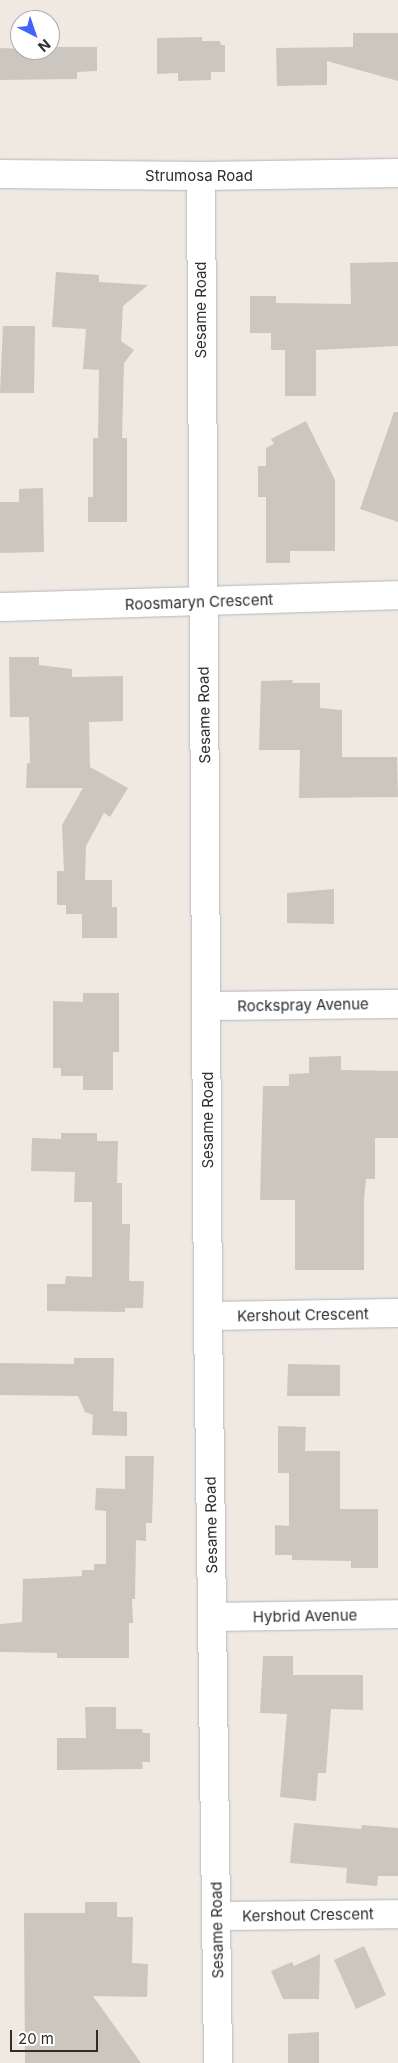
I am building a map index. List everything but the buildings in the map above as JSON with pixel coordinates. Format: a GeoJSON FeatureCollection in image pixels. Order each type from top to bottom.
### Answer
{"type":"FeatureCollection","features":[{"type":"Feature","properties":{"kind":"street","name":"Strumosa Road"},"geometry":{"type":"LineString","coordinates":[[0,174],[201,176],[398,173]]}},
{"type":"Feature","properties":{"kind":"street","name":"Sesame Road"},"geometry":{"type":"LineString","coordinates":[[201,176],[202,603],[208,1006],[208,1316],[218,2063]]}},
{"type":"Feature","properties":{"kind":"street","name":"Roosmaryn Crescent"},"geometry":{"type":"LineString","coordinates":[[0,607],[202,603],[398,594]]}},
{"type":"Feature","properties":{"kind":"street","name":"Rockspray Avenue"},"geometry":{"type":"LineString","coordinates":[[208,1006],[398,1004]]}},
{"type":"Feature","properties":{"kind":"street","name":"Kershout Crescent"},"geometry":{"type":"LineString","coordinates":[[208,1316],[398,1313]]}},
{"type":"Feature","properties":{"kind":"street","name":"Hybrid Avenue"},"geometry":{"type":"LineString","coordinates":[[213,1617],[398,1614]]}},
{"type":"Feature","properties":{"kind":"street","name":"Kershout Crescent"},"geometry":{"type":"LineString","coordinates":[[217,1916],[398,1914]]}}]}
